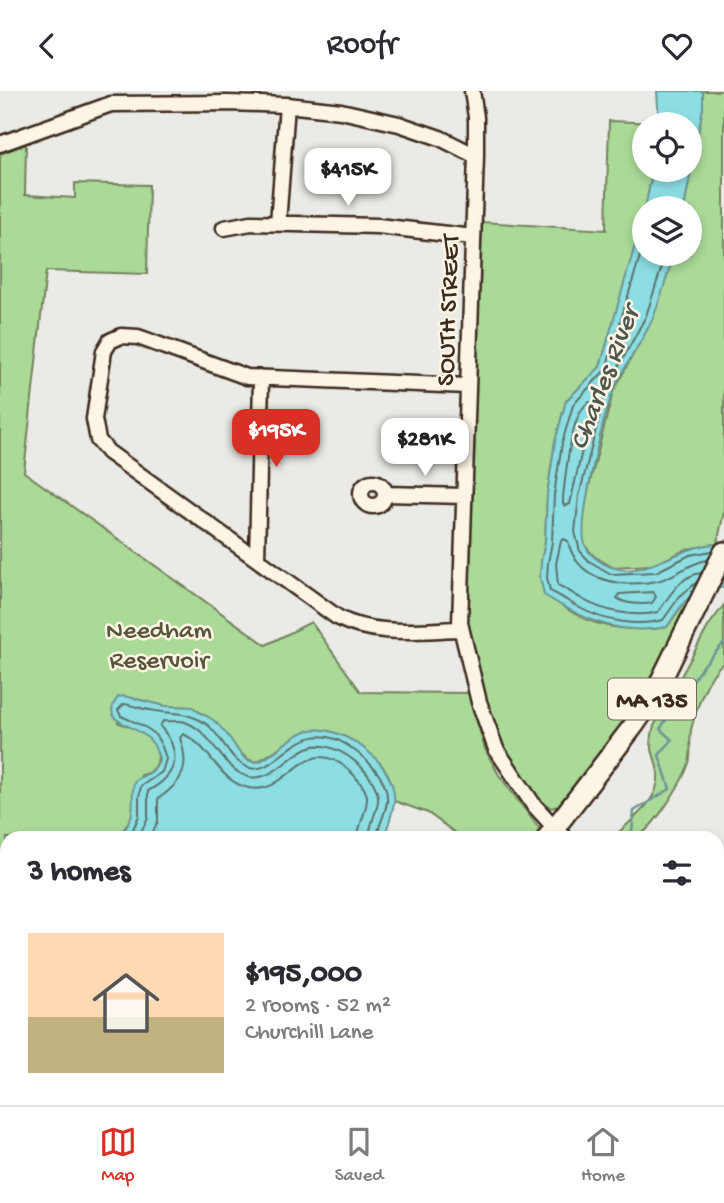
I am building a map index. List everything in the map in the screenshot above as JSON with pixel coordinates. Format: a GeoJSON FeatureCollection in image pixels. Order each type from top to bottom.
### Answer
{"type":"FeatureCollection","features":[{"type":"Feature","properties":{"kind":"main road","name":"MA 135"},"geometry":{"type":"LineString","coordinates":[[558,831],[646,707],[721,558]]}},
{"type":"Feature","properties":{"kind":"street"},"geometry":{"type":"LineString","coordinates":[[191,102],[204,91]]}},
{"type":"Feature","properties":{"kind":"street","name":"SOUTH STREET"},"geometry":{"type":"LineString","coordinates":[[472,91],[476,117],[476,156],[461,629],[479,702],[493,743],[552,831]]}},
{"type":"Feature","properties":{"kind":"street"},"geometry":{"type":"LineString","coordinates":[[0,144],[111,104],[191,102],[288,105],[341,111],[398,124],[440,138],[476,156]]}},
{"type":"Feature","properties":{"kind":"street"},"geometry":{"type":"LineString","coordinates":[[278,223],[288,105]]}},
{"type":"Feature","properties":{"kind":"street"},"geometry":{"type":"LineString","coordinates":[[224,228],[251,223],[378,226],[473,237]]}},
{"type":"Feature","properties":{"kind":"street"},"geometry":{"type":"LineString","coordinates":[[461,629],[387,629],[348,623],[337,617],[108,452],[97,440],[94,423],[104,351],[110,341],[121,335],[138,337],[235,373],[261,379],[468,386]]}},
{"type":"Feature","properties":{"kind":"street"},"geometry":{"type":"LineString","coordinates":[[257,559],[261,379]]}},
{"type":"Feature","properties":{"kind":"street"},"geometry":{"type":"LineString","coordinates":[[386,494],[464,496]]}},
{"type":"Feature","properties":{"kind":"green space"},"geometry":{"type":"Polygon","coordinates":[[[703,91],[724,91],[724,512],[717,544],[687,549],[654,565],[612,567],[594,556],[585,546],[582,531],[586,498],[613,392],[652,319],[670,266],[702,266],[702,196],[686,196],[689,182],[702,182],[703,91]]]}},
{"type":"Feature","properties":{"kind":"green space"},"geometry":{"type":"Polygon","coordinates":[[[609,121],[632,122],[632,182],[650,182],[648,196],[632,196],[632,259],[600,367],[566,401],[555,442],[541,562],[551,599],[585,619],[608,626],[632,629],[667,627],[685,601],[698,589],[654,677],[636,705],[558,806],[551,808],[540,800],[507,755],[484,706],[468,624],[481,222],[606,230],[609,121]]]}},
{"type":"Feature","properties":{"kind":"green space","name":"Needham Reservoir"},"geometry":{"type":"Polygon","coordinates":[[[26,144],[25,195],[75,198],[75,183],[149,185],[147,274],[46,271],[24,472],[266,645],[311,622],[361,692],[469,693],[485,749],[499,775],[541,831],[452,831],[428,813],[394,801],[390,779],[385,769],[366,750],[342,735],[329,731],[305,732],[254,762],[241,754],[217,724],[193,707],[165,706],[136,699],[118,722],[150,738],[158,757],[154,768],[141,775],[133,814],[124,831],[0,831],[0,154],[26,144]]]}},
{"type":"Feature","properties":{"kind":"green space"},"geometry":{"type":"Polygon","coordinates":[[[724,605],[724,662],[707,684],[699,703],[691,730],[690,759],[686,771],[666,805],[645,831],[620,831],[643,809],[655,792],[658,773],[651,746],[654,726],[709,625],[724,605]]]}},
{"type":"Feature","properties":{"kind":"water"},"geometry":{"type":"Polygon","coordinates":[[[657,91],[703,91],[702,112],[658,112],[657,91]]]}},
{"type":"Feature","properties":{"kind":"water"},"geometry":{"type":"Polygon","coordinates":[[[650,182],[689,182],[686,196],[648,196],[650,182]]]}},
{"type":"Feature","properties":{"kind":"water","name":"Charles River"},"geometry":{"type":"Polygon","coordinates":[[[632,256],[632,266],[670,266],[652,320],[613,391],[598,445],[584,518],[586,547],[593,556],[604,564],[625,570],[652,565],[695,548],[724,544],[724,588],[703,590],[689,597],[667,627],[617,627],[587,618],[544,595],[540,577],[541,562],[555,442],[566,401],[600,367],[632,256]]]}},
{"type":"Feature","properties":{"kind":"water","name":"Needham Reservoir"},"geometry":{"type":"Polygon","coordinates":[[[124,696],[165,706],[193,707],[218,724],[243,756],[255,762],[310,730],[324,730],[353,741],[367,750],[378,762],[393,788],[394,802],[386,831],[124,831],[132,813],[135,781],[153,770],[159,759],[151,741],[117,720],[113,714],[118,697],[124,696]]]}},
{"type":"Feature","properties":{"kind":"waterway"},"geometry":{"type":"LineString","coordinates":[[632,831],[634,811],[670,789],[659,755],[672,740],[660,729],[702,667],[724,643]]}}]}
